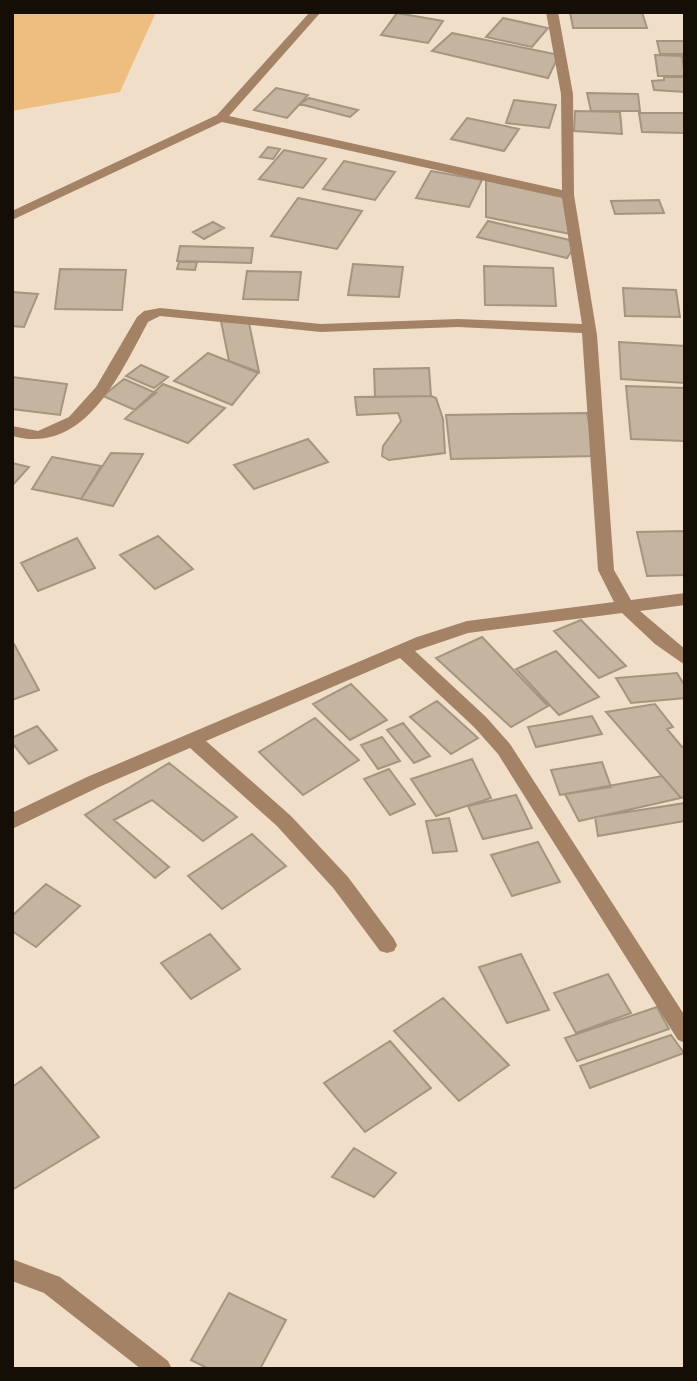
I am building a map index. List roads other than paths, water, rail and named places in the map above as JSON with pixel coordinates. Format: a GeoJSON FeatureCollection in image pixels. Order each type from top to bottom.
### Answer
{"type":"FeatureCollection","features":[{"type":"Feature","properties":{"kind":"street"},"geometry":{"type":"LineString","coordinates":[[12,216],[221,118],[316,12]]}},
{"type":"Feature","properties":{"kind":"street"},"geometry":{"type":"LineString","coordinates":[[552,12],[567,94],[568,195],[582,256],[606,570],[612,590],[622,605],[685,659]]}},
{"type":"Feature","properties":{"kind":"street"},"geometry":{"type":"LineString","coordinates":[[221,118],[568,195]]}},
{"type":"Feature","properties":{"kind":"street"},"geometry":{"type":"LineString","coordinates":[[12,431],[38,437],[74,422],[111,376],[142,320],[149,314],[160,312],[321,328],[458,323],[588,329]]}},
{"type":"Feature","properties":{"kind":"street"},"geometry":{"type":"LineString","coordinates":[[12,822],[191,739],[402,649],[467,627],[685,599]]}},
{"type":"Feature","properties":{"kind":"street"},"geometry":{"type":"LineString","coordinates":[[402,649],[480,722],[504,749],[685,1034]]}},
{"type":"Feature","properties":{"kind":"street"},"geometry":{"type":"LineString","coordinates":[[191,739],[284,821],[341,883],[387,945]]}},
{"type":"Feature","properties":{"kind":"street"},"geometry":{"type":"LineString","coordinates":[[12,1270],[52,1284],[160,1369]]}}]}
